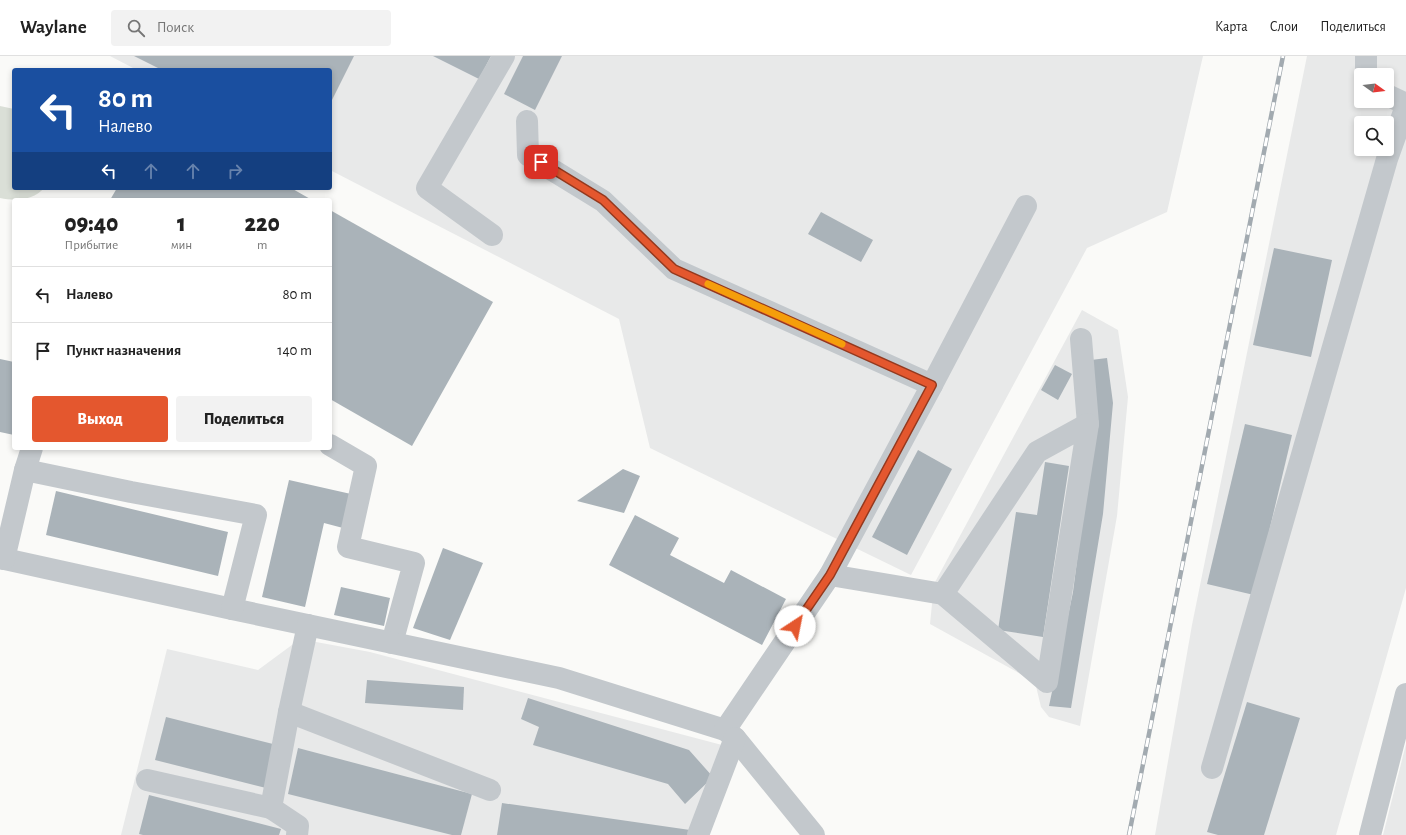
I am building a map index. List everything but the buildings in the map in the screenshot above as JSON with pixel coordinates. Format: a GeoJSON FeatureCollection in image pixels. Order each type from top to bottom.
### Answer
{"type":"FeatureCollection","features":[{"type":"Feature","properties":{"kind":"street"},"geometry":{"type":"LineString","coordinates":[[492,235],[427,188],[504,56]]}},
{"type":"Feature","properties":{"kind":"street"},"geometry":{"type":"LineString","coordinates":[[1366,56],[1366,68]]}},
{"type":"Feature","properties":{"kind":"street"},"geometry":{"type":"LineString","coordinates":[[1212,768],[1387,159],[1406,105],[1394,99]]}},
{"type":"Feature","properties":{"kind":"street"},"geometry":{"type":"LineString","coordinates":[[527,121],[528,155],[603,200],[674,269],[932,385]]}},
{"type":"Feature","properties":{"kind":"street"},"geometry":{"type":"LineString","coordinates":[[698,835],[730,734],[830,575],[1026,206]]}},
{"type":"Feature","properties":{"kind":"street"},"geometry":{"type":"LineString","coordinates":[[830,575],[943,594],[1047,682],[1088,424],[1081,339]]}},
{"type":"Feature","properties":{"kind":"street"},"geometry":{"type":"LineString","coordinates":[[943,594],[1037,452],[1088,424]]}},
{"type":"Feature","properties":{"kind":"street"},"geometry":{"type":"LineString","coordinates":[[332,446],[366,466],[348,547],[414,563],[392,643]]}},
{"type":"Feature","properties":{"kind":"street"},"geometry":{"type":"LineString","coordinates":[[31,450],[2,558],[232,609],[559,678],[730,734],[814,835]]}},
{"type":"Feature","properties":{"kind":"street"},"geometry":{"type":"LineString","coordinates":[[25,470],[131,492],[256,515],[232,609]]}},
{"type":"Feature","properties":{"kind":"street"},"geometry":{"type":"LineString","coordinates":[[271,808],[289,712],[308,625]]}},
{"type":"Feature","properties":{"kind":"street"},"geometry":{"type":"LineString","coordinates":[[1370,835],[1406,694]]}},
{"type":"Feature","properties":{"kind":"street"},"geometry":{"type":"LineString","coordinates":[[289,712],[490,790]]}},
{"type":"Feature","properties":{"kind":"street"},"geometry":{"type":"LineString","coordinates":[[147,780],[271,808],[298,826],[297,835]]}},
{"type":"Feature","properties":{"kind":"shaded area"},"geometry":{"type":"Polygon","coordinates":[[[110,56],[1203,56],[1167,212],[1087,248],[911,575],[650,448],[619,319],[332,171],[332,68],[133,68],[110,56]]]}},
{"type":"Feature","properties":{"kind":"shaded area"},"geometry":{"type":"Polygon","coordinates":[[[1307,56],[1406,56],[1406,588],[1336,835],[1155,835],[1192,625],[1307,56]]]}},
{"type":"Feature","properties":{"kind":"shaded area"},"geometry":{"type":"Polygon","coordinates":[[[0,106],[12,109],[12,190],[42,190],[29,198],[12,198],[12,200],[0,198],[0,106]]]}},
{"type":"Feature","properties":{"kind":"shaded area"},"geometry":{"type":"Polygon","coordinates":[[[1082,310],[1118,330],[1128,397],[1117,516],[1080,726],[1049,717],[1041,707],[1035,682],[930,624],[934,584],[1082,310]]]}},
{"type":"Feature","properties":{"kind":"shaded area"},"geometry":{"type":"Polygon","coordinates":[[[300,639],[370,652],[722,745],[703,835],[121,835],[167,649],[258,670],[300,639]]]}},
{"type":"Feature","properties":{"kind":"shaded area"},"geometry":{"type":"Polygon","coordinates":[[[1406,744],[1406,835],[1383,835],[1406,744]]]}},
{"type":"Feature","properties":{"kind":"railway"},"geometry":{"type":"LineString","coordinates":[[1129,835],[1283,56]]}},
{"type":"Feature","properties":{"kind":"slow traffic"},"geometry":{"type":"LineString","coordinates":[[708,284],[842,344]]}},
{"type":"Feature","properties":{"kind":"route"},"geometry":{"type":"LineString","coordinates":[[541,162],[603,200],[674,269],[932,385],[830,575],[795,626]]}}]}
